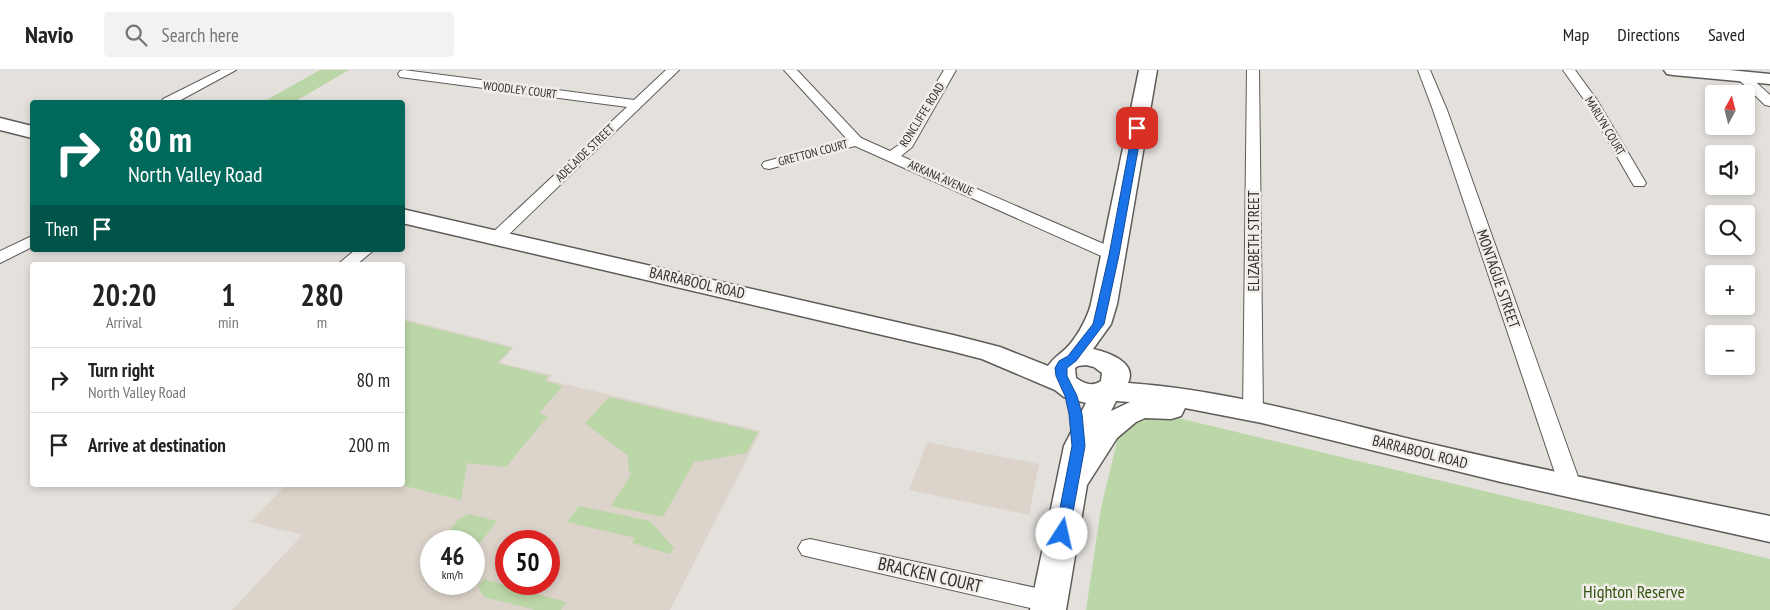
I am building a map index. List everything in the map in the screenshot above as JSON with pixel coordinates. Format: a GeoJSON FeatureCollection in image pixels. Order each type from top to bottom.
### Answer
{"type":"FeatureCollection","features":[{"type":"Feature","properties":{"kind":"main road"},"geometry":{"type":"LineString","coordinates":[[1078,446],[1068,372],[1098,324],[1114,255],[1148,70]]}},
{"type":"Feature","properties":{"kind":"main road"},"geometry":{"type":"LineString","coordinates":[[1673,70],[1770,80]]}},
{"type":"Feature","properties":{"kind":"main road"},"geometry":{"type":"LineString","coordinates":[[0,124],[30,132]]}},
{"type":"Feature","properties":{"kind":"main road","name":"BARRABOOL ROAD"},"geometry":{"type":"LineString","coordinates":[[406,219],[498,237],[1068,372],[1084,393],[1109,379],[1153,394],[1247,411],[1586,491],[1770,538]]}},
{"type":"Feature","properties":{"kind":"main road"},"geometry":{"type":"LineString","coordinates":[[1049,606],[1078,446],[1109,379],[1098,324]]}},
{"type":"Feature","properties":{"kind":"main road"},"geometry":{"type":"LineString","coordinates":[[1070,485],[1112,425],[1130,413],[1148,409],[1196,412],[1404,448]]}},
{"type":"Feature","properties":{"kind":"main road","name":"BARRABOOL ROAD"},"geometry":{"type":"LineString","coordinates":[[1586,491],[1770,529]]}},
{"type":"Feature","properties":{"kind":"street"},"geometry":{"type":"LineString","coordinates":[[172,100],[230,70]]}},
{"type":"Feature","properties":{"kind":"street","name":"ADELAIDE STREET"},"geometry":{"type":"LineString","coordinates":[[498,237],[673,70]]}},
{"type":"Feature","properties":{"kind":"street","name":"ARKANA AVENUE"},"geometry":{"type":"LineString","coordinates":[[790,70],[856,141],[1114,255]]}},
{"type":"Feature","properties":{"kind":"street","name":"RONCLIFFE ROAD"},"geometry":{"type":"LineString","coordinates":[[891,156],[904,147],[950,70]]}},
{"type":"Feature","properties":{"kind":"street","name":"ELIZABETH STREET"},"geometry":{"type":"LineString","coordinates":[[1247,411],[1253,70]]}},
{"type":"Feature","properties":{"kind":"street","name":"MONTAGUE STREET"},"geometry":{"type":"LineString","coordinates":[[1424,70],[1440,110],[1505,302],[1586,491]]}},
{"type":"Feature","properties":{"kind":"street","name":"MARLYN COURT"},"geometry":{"type":"LineString","coordinates":[[1569,70],[1591,100],[1639,183]]}},
{"type":"Feature","properties":{"kind":"street","name":"WOODLEY COURT"},"geometry":{"type":"LineString","coordinates":[[404,74],[636,104]]}},
{"type":"Feature","properties":{"kind":"street"},"geometry":{"type":"LineString","coordinates":[[1743,77],[1770,102]]}},
{"type":"Feature","properties":{"kind":"street","name":"GRETTON COURT"},"geometry":{"type":"LineString","coordinates":[[769,165],[856,141]]}},
{"type":"Feature","properties":{"kind":"street"},"geometry":{"type":"LineString","coordinates":[[0,258],[30,241]]}},
{"type":"Feature","properties":{"kind":"street"},"geometry":{"type":"LineString","coordinates":[[349,262],[363,252]]}},
{"type":"Feature","properties":{"kind":"street","name":"BRACKEN COURT"},"geometry":{"type":"LineString","coordinates":[[810,548],[1049,606]]}},
{"type":"Feature","properties":{"kind":"shaded area"},"geometry":{"type":"Polygon","coordinates":[[[405,319],[514,347],[500,363],[552,375],[548,380],[761,431],[670,610],[232,610],[302,535],[250,522],[284,487],[405,487],[405,319]]]}},
{"type":"Feature","properties":{"kind":"shaded area"},"geometry":{"type":"Polygon","coordinates":[[[927,442],[1039,464],[1029,515],[909,490],[927,442]]]}},
{"type":"Feature","properties":{"kind":"green space"},"geometry":{"type":"Polygon","coordinates":[[[320,70],[349,70],[297,100],[267,100],[320,70]]]}},
{"type":"Feature","properties":{"kind":"green space"},"geometry":{"type":"Polygon","coordinates":[[[405,321],[512,348],[497,363],[548,376],[545,381],[563,386],[539,413],[548,416],[506,467],[467,463],[461,500],[405,486],[405,321]]]}},
{"type":"Feature","properties":{"kind":"green space"},"geometry":{"type":"Polygon","coordinates":[[[609,397],[758,432],[747,453],[694,462],[663,517],[611,506],[632,473],[629,473],[628,456],[585,423],[609,397]]]}},
{"type":"Feature","properties":{"kind":"green space","name":"Highton Reserve"},"geometry":{"type":"Polygon","coordinates":[[[1142,416],[1178,418],[1770,559],[1770,610],[1086,610],[1101,508],[1120,429],[1142,416]]]}},
{"type":"Feature","properties":{"kind":"green space"},"geometry":{"type":"Polygon","coordinates":[[[579,506],[650,521],[674,548],[670,554],[632,543],[635,538],[567,522],[579,506]]]}},
{"type":"Feature","properties":{"kind":"green space"},"geometry":{"type":"Polygon","coordinates":[[[469,514],[497,521],[485,537],[485,530],[450,530],[459,519],[469,514]]]}},
{"type":"Feature","properties":{"kind":"green space"},"geometry":{"type":"Polygon","coordinates":[[[485,579],[495,582],[495,595],[541,595],[566,602],[561,610],[536,610],[484,597],[485,579]]]}},
{"type":"Feature","properties":{"kind":"route"},"geometry":{"type":"LineString","coordinates":[[1062,534],[1078,446],[1075,414],[1071,396],[1063,380],[1061,368],[1063,363],[1072,358],[1098,324],[1114,255],[1137,128]]}}]}
